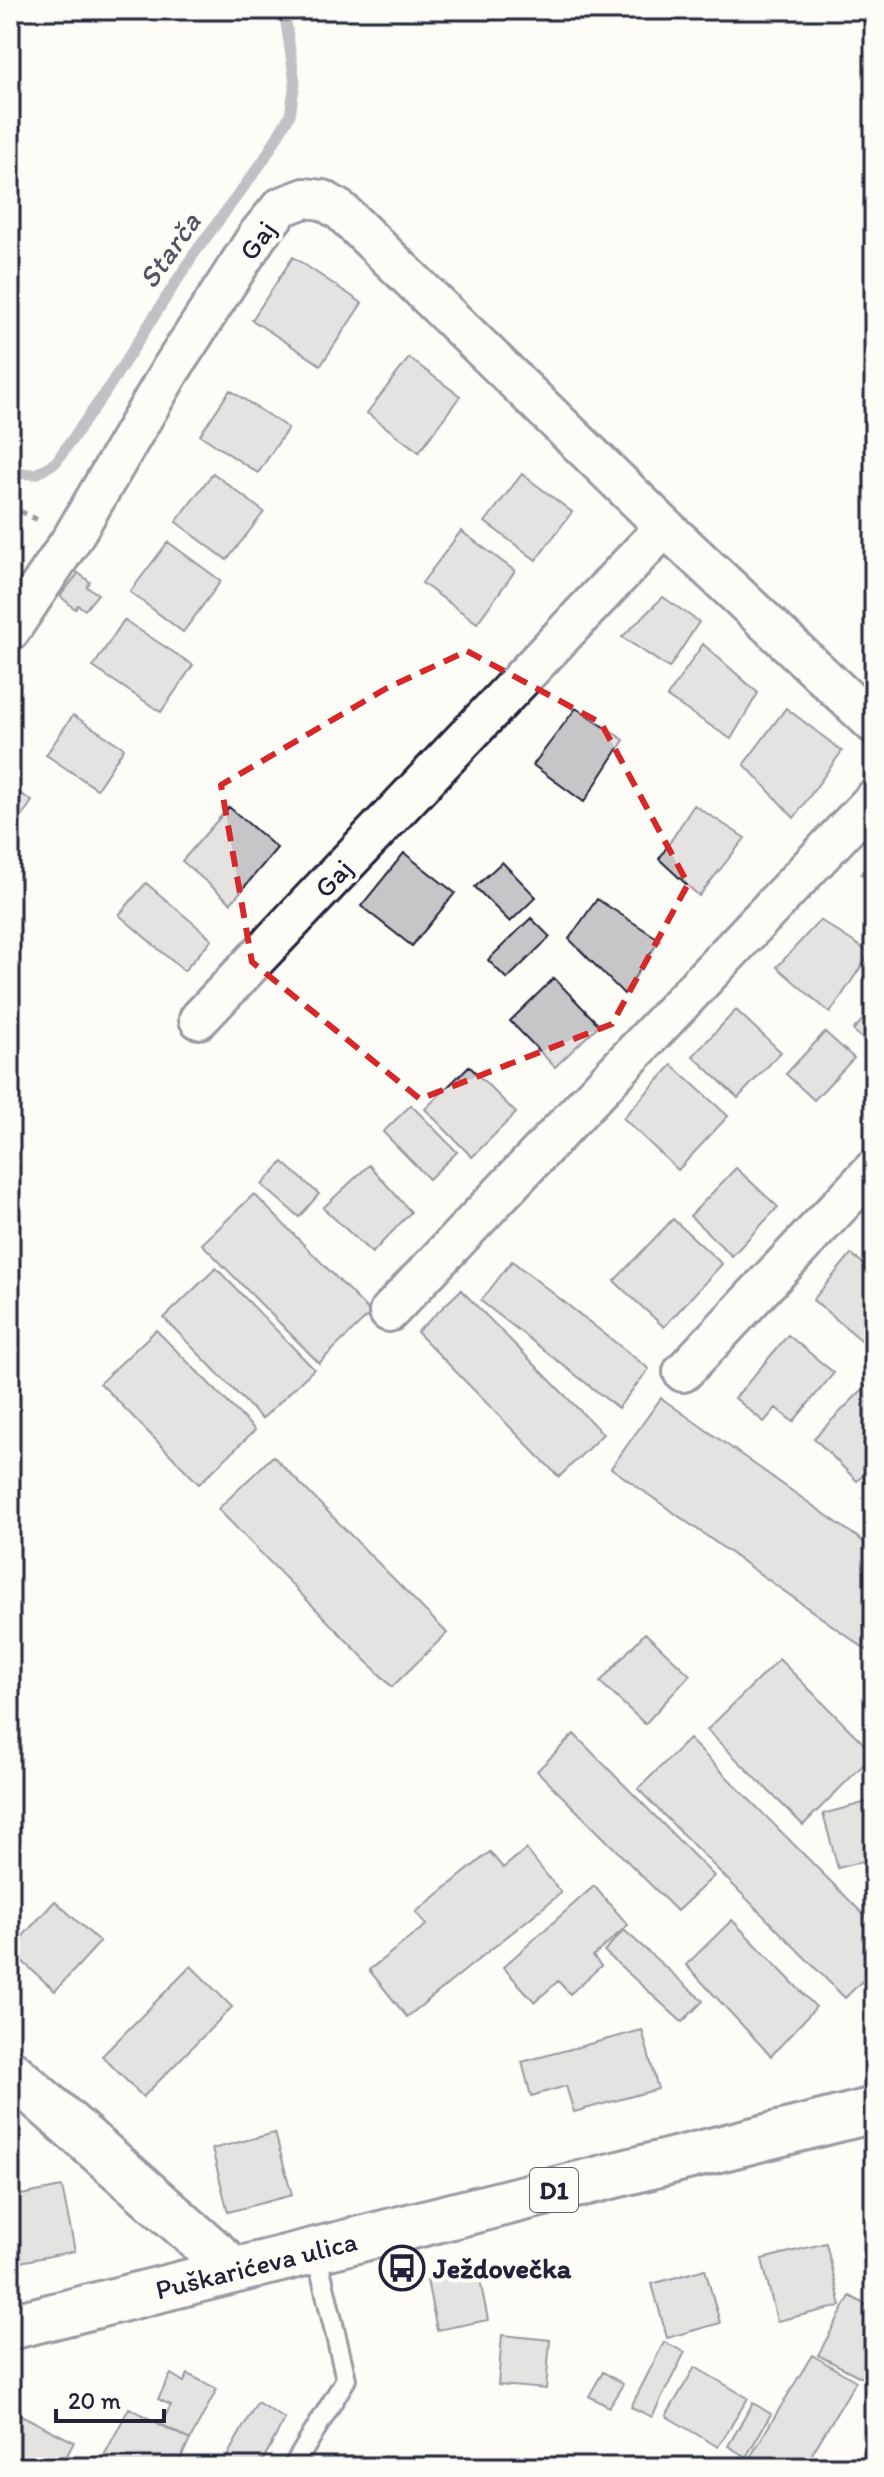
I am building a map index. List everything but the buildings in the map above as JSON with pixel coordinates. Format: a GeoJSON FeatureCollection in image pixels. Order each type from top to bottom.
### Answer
{"type":"FeatureCollection","features":[{"type":"Feature","properties":{"kind":"main road"},"geometry":{"type":"LineString","coordinates":[[10,2072],[234,2270]]}},
{"type":"Feature","properties":{"kind":"main road","name":"Puškarićeva ulica"},"geometry":{"type":"LineString","coordinates":[[10,2327],[874,2110]]}},
{"type":"Feature","properties":{"kind":"street","name":"Gaj"},"geometry":{"type":"LineString","coordinates":[[10,631],[73,537],[170,371],[258,235],[281,207],[305,198],[323,200],[341,211],[665,527],[874,724]]}},
{"type":"Feature","properties":{"kind":"street","name":"Gaj"},"geometry":{"type":"LineString","coordinates":[[199,1019],[665,527]]}},
{"type":"Feature","properties":{"kind":"street"},"geometry":{"type":"LineString","coordinates":[[389,1312],[874,799]]}},
{"type":"Feature","properties":{"kind":"street"},"geometry":{"type":"LineString","coordinates":[[683,1372],[874,1169]]}},
{"type":"Feature","properties":{"kind":"lane"},"geometry":{"type":"LineString","coordinates":[[293,2467],[346,2379],[313,2250]]}},
{"type":"Feature","properties":{"kind":"highlighted area"},"geometry":{"type":"Polygon","coordinates":[[[467,651],[601,723],[688,884],[612,1024],[420,1099],[252,962],[221,785],[387,688],[467,651]]]}},
{"type":"Feature","properties":{"kind":"waterway","name":"Starča"},"geometry":{"type":"LineString","coordinates":[[10,473],[36,474],[56,462],[105,393],[194,254],[263,161],[290,115],[295,82],[284,10]]}},
{"type":"Feature","properties":{"kind":"place","name":"Ježdovečka"},"geometry":{"type":"Point","coordinates":[402,2268]}}]}
